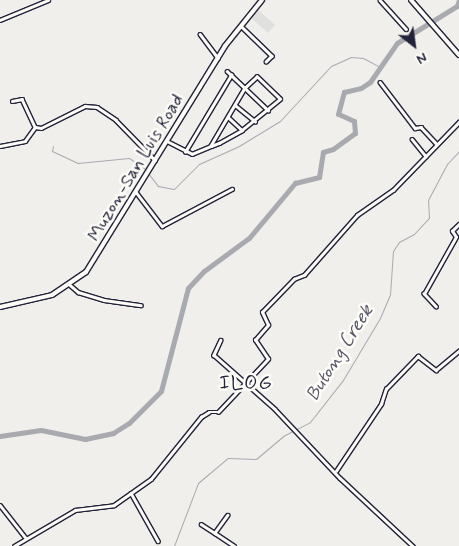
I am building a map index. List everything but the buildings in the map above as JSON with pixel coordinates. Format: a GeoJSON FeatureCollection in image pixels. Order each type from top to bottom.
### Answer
{"type":"FeatureCollection","features":[{"type":"Feature","properties":{"kind":"main road","name":"Muzon-San Luis Road"},"geometry":{"type":"LineString","coordinates":[[0,307],[52,295],[70,285],[92,265],[218,58],[240,25],[262,0]]}},
{"type":"Feature","properties":{"kind":"main road"},"geometry":{"type":"LineString","coordinates":[[411,0],[459,55]]}},
{"type":"Feature","properties":{"kind":"street"},"geometry":{"type":"LineString","coordinates":[[0,20],[48,0]]}},
{"type":"Feature","properties":{"kind":"street"},"geometry":{"type":"LineString","coordinates":[[382,1],[406,29]]}},
{"type":"Feature","properties":{"kind":"street"},"geometry":{"type":"LineString","coordinates":[[240,25],[272,56],[266,62]]}},
{"type":"Feature","properties":{"kind":"street"},"geometry":{"type":"LineString","coordinates":[[200,34],[218,58]]}},
{"type":"Feature","properties":{"kind":"street"},"geometry":{"type":"LineString","coordinates":[[227,71],[268,110]]}},
{"type":"Feature","properties":{"kind":"street"},"geometry":{"type":"LineString","coordinates":[[185,152],[231,75]]}},
{"type":"Feature","properties":{"kind":"street"},"geometry":{"type":"LineString","coordinates":[[168,141],[189,155],[211,146],[242,130],[280,99],[257,77],[245,88],[211,146]]}},
{"type":"Feature","properties":{"kind":"street"},"geometry":{"type":"LineString","coordinates":[[380,82],[415,128],[421,127],[437,144]]}},
{"type":"Feature","properties":{"kind":"street"},"geometry":{"type":"LineString","coordinates":[[12,101],[22,99],[35,126],[41,128],[91,105],[116,120],[156,161]]}},
{"type":"Feature","properties":{"kind":"street"},"geometry":{"type":"LineString","coordinates":[[235,105],[255,121]]}},
{"type":"Feature","properties":{"kind":"street"},"geometry":{"type":"LineString","coordinates":[[228,117],[242,130]]}},
{"type":"Feature","properties":{"kind":"street"},"geometry":{"type":"LineString","coordinates":[[14,546],[75,510],[90,506],[110,507],[162,468],[201,417],[209,412],[218,412],[268,360],[255,340],[268,326],[262,312],[294,279],[304,275],[357,215],[389,194],[459,122]]}},
{"type":"Feature","properties":{"kind":"street"},"geometry":{"type":"LineString","coordinates":[[0,146],[25,141],[35,126]]}},
{"type":"Feature","properties":{"kind":"street"},"geometry":{"type":"LineString","coordinates":[[412,139],[426,156]]}},
{"type":"Feature","properties":{"kind":"street"},"geometry":{"type":"LineString","coordinates":[[215,140],[219,142]]}},
{"type":"Feature","properties":{"kind":"street"},"geometry":{"type":"LineString","coordinates":[[136,192],[162,226],[232,189]]}},
{"type":"Feature","properties":{"kind":"street"},"geometry":{"type":"LineString","coordinates":[[436,307],[424,294],[456,237],[452,231],[458,226]]}},
{"type":"Feature","properties":{"kind":"street"},"geometry":{"type":"LineString","coordinates":[[70,285],[78,292],[104,300],[141,305]]}},
{"type":"Feature","properties":{"kind":"street"},"geometry":{"type":"LineString","coordinates":[[221,340],[214,355],[290,425],[413,546]]}},
{"type":"Feature","properties":{"kind":"street"},"geometry":{"type":"LineString","coordinates":[[336,471],[381,404],[386,389],[418,356],[436,370],[459,351]]}},
{"type":"Feature","properties":{"kind":"street"},"geometry":{"type":"LineString","coordinates":[[131,493],[158,541]]}},
{"type":"Feature","properties":{"kind":"street"},"geometry":{"type":"LineString","coordinates":[[0,505],[26,538]]}},
{"type":"Feature","properties":{"kind":"street"},"geometry":{"type":"LineString","coordinates":[[215,533],[228,515]]}},
{"type":"Feature","properties":{"kind":"street"},"geometry":{"type":"LineString","coordinates":[[201,524],[234,546]]}},
{"type":"Feature","properties":{"kind":"shaded area"},"geometry":{"type":"Polygon","coordinates":[[[256,8],[275,25],[268,33],[249,16],[256,8]]]}},
{"type":"Feature","properties":{"kind":"waterway"},"geometry":{"type":"LineString","coordinates":[[0,436],[41,430],[85,439],[113,433],[129,423],[161,391],[188,288],[204,271],[249,238],[295,183],[319,177],[323,152],[333,149],[355,133],[354,121],[338,114],[344,92],[361,88],[370,82],[397,43],[457,6],[459,0]]}},
{"type":"Feature","properties":{"kind":"waterway"},"geometry":{"type":"LineString","coordinates":[[53,146],[52,151],[78,163],[129,158],[144,168],[158,186],[174,189],[199,164],[239,146],[280,121],[331,66],[351,57],[363,58],[380,67]]}},
{"type":"Feature","properties":{"kind":"waterway","name":"Butong Creek"},"geometry":{"type":"LineString","coordinates":[[174,546],[198,483],[228,458],[256,459],[283,436],[310,422],[343,380],[380,318],[390,295],[393,251],[399,242],[414,234],[429,218],[428,200],[447,164],[459,151]]}},
{"type":"Feature","properties":{"kind":"district","name":"ILOG"},"geometry":{"type":"Point","coordinates":[246,383]}}]}
